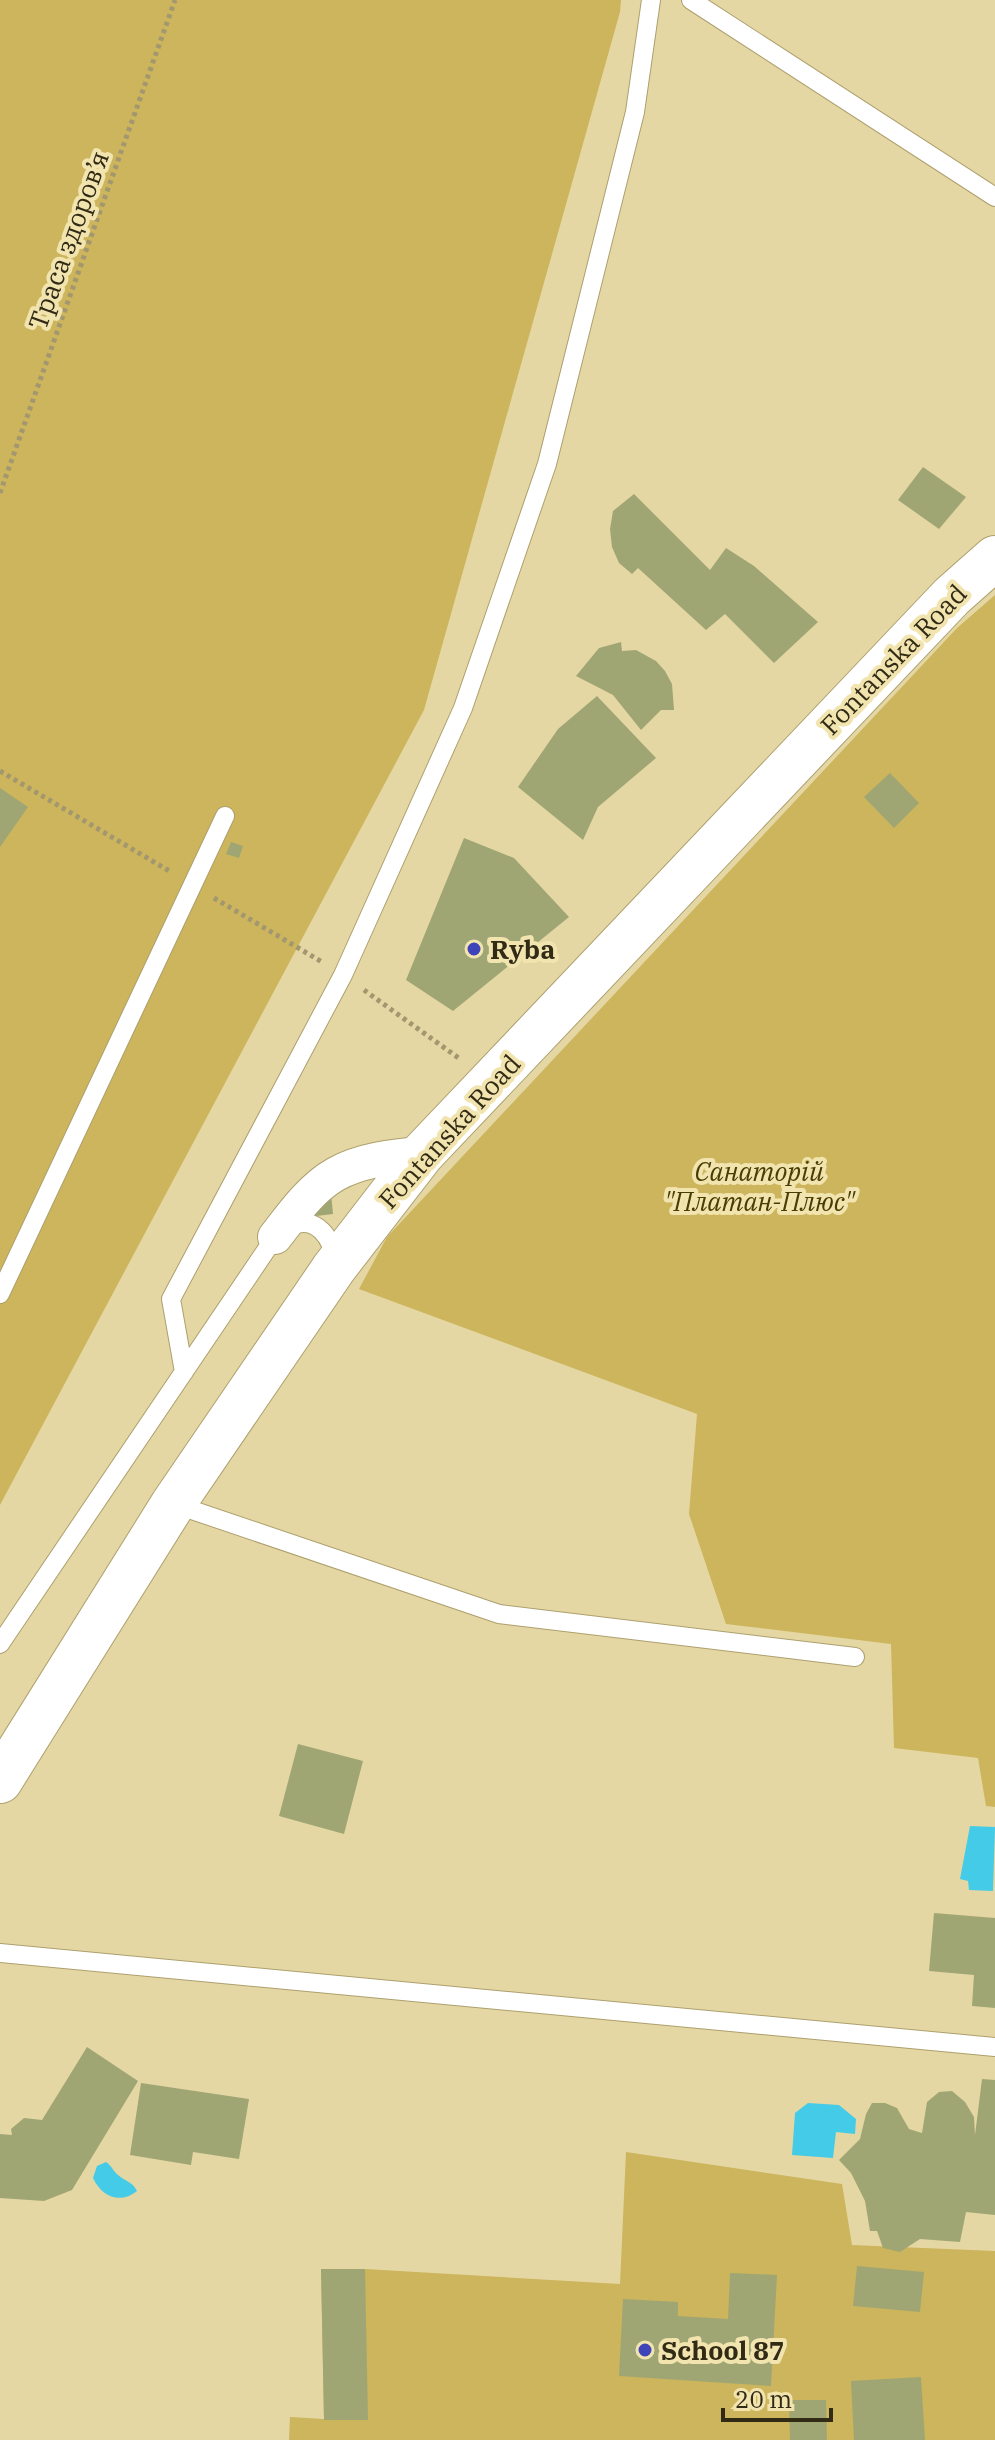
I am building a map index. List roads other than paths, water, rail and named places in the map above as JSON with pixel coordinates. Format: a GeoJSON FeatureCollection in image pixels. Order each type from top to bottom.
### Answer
{"type":"FeatureCollection","features":[{"type":"Feature","properties":{"kind":"main road","name":"Fontanska Road"},"geometry":{"type":"LineString","coordinates":[[0,1781],[173,1504],[334,1268],[422,1154],[941,607],[995,558]]}},
{"type":"Feature","properties":{"kind":"street"},"geometry":{"type":"LineString","coordinates":[[275,1237],[302,1202],[335,1174],[394,1156],[422,1154]]}},
{"type":"Feature","properties":{"kind":"lane"},"geometry":{"type":"LineString","coordinates":[[184,1372],[171,1299],[343,975],[463,708],[547,464],[635,112],[651,0]]}},
{"type":"Feature","properties":{"kind":"lane"},"geometry":{"type":"LineString","coordinates":[[691,0],[995,197]]}},
{"type":"Feature","properties":{"kind":"lane"},"geometry":{"type":"LineString","coordinates":[[0,1294],[225,816]]}},
{"type":"Feature","properties":{"kind":"lane"},"geometry":{"type":"LineString","coordinates":[[0,1644],[275,1237],[294,1224],[309,1224],[326,1233],[333,1247],[334,1268]]}},
{"type":"Feature","properties":{"kind":"lane"},"geometry":{"type":"LineString","coordinates":[[173,1504],[499,1614],[855,1657]]}},
{"type":"Feature","properties":{"kind":"lane"},"geometry":{"type":"LineString","coordinates":[[0,1953],[995,2047]]}},
{"type":"Feature","properties":{"kind":"water"},"geometry":{"type":"Polygon","coordinates":[[[970,1826],[995,1827],[993,1891],[969,1890],[968,1881],[960,1879],[970,1826]]]}},
{"type":"Feature","properties":{"kind":"water"},"geometry":{"type":"Polygon","coordinates":[[[808,2103],[839,2105],[856,2119],[855,2134],[836,2132],[833,2158],[792,2155],[795,2113],[808,2103]]]}},
{"type":"Feature","properties":{"kind":"water"},"geometry":{"type":"Polygon","coordinates":[[[106,2162],[137,2191],[118,2198],[101,2190],[93,2178],[97,2166],[106,2162]]]}},
{"type":"Feature","properties":{"kind":"place","name":"Ryba"},"geometry":{"type":"Point","coordinates":[474,949]}},
{"type":"Feature","properties":{"kind":"place","name":"School 87"},"geometry":{"type":"Point","coordinates":[645,2350]}},
{"type":"Feature","properties":{"kind":"park label","name":"Санаторій \"Платан-Плюс\""},"geometry":{"type":"Point","coordinates":[759,1186]}}]}
